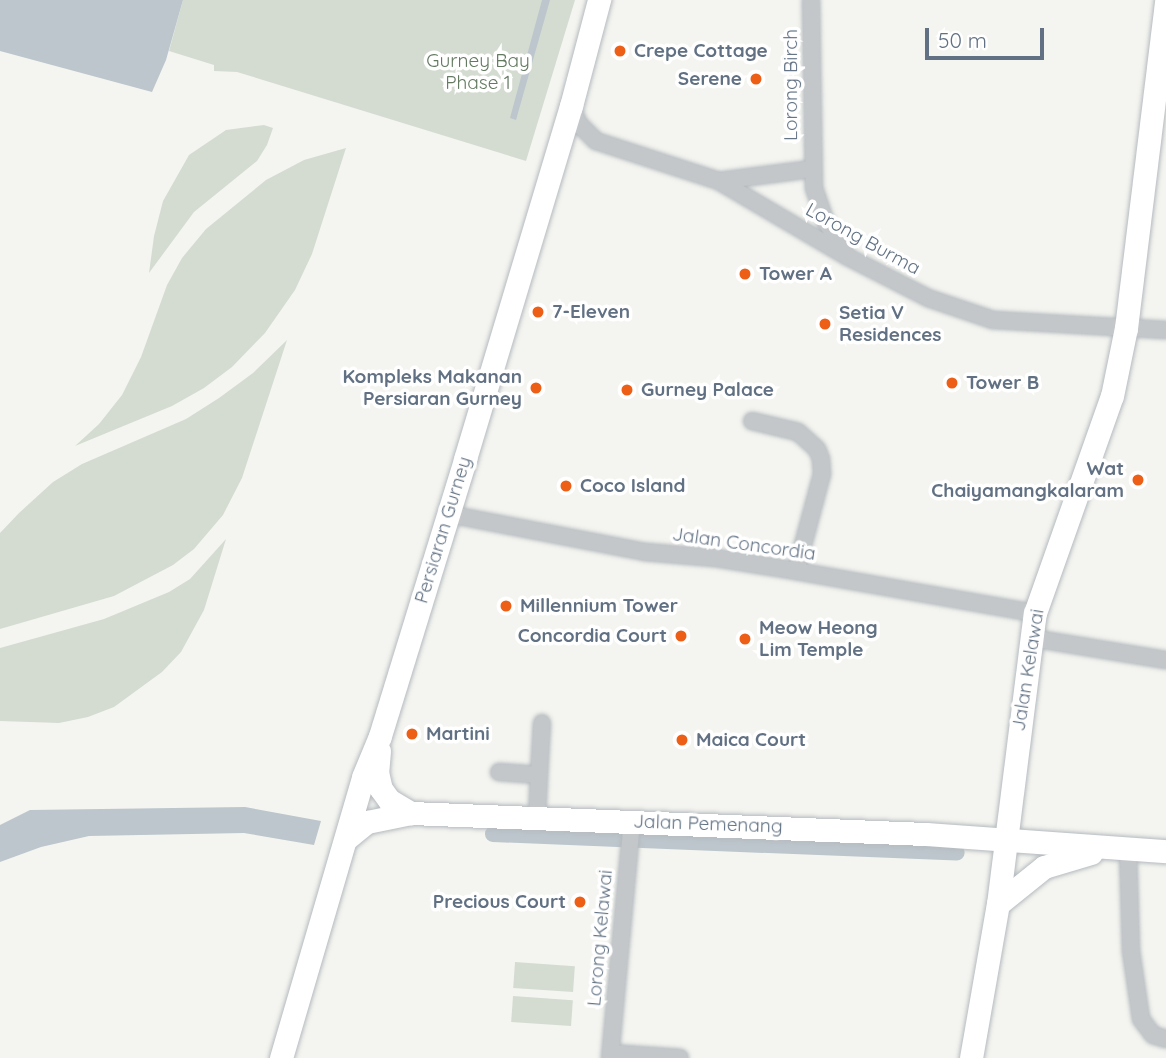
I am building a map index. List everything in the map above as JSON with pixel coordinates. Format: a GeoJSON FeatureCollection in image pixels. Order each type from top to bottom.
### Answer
{"type":"FeatureCollection","features":[{"type":"Feature","properties":{"kind":"main road","name":"Persiaran Gurney"},"geometry":{"type":"LineString","coordinates":[[281,1058],[369,759],[380,736],[571,106],[599,0]]}},
{"type":"Feature","properties":{"kind":"main road","name":"Jalan Kelawai"},"geometry":{"type":"LineString","coordinates":[[971,1058],[998,904],[1004,839],[1035,613],[1112,396],[1126,328],[1166,1]]}},
{"type":"Feature","properties":{"kind":"main road"},"geometry":{"type":"LineString","coordinates":[[380,736],[377,772],[381,789],[388,800],[411,813]]}},
{"type":"Feature","properties":{"kind":"main road","name":"Jalan Pemenang"},"geometry":{"type":"LineString","coordinates":[[347,838],[367,822],[411,813],[537,817],[631,836],[1004,839],[1119,849]]}},
{"type":"Feature","properties":{"kind":"main road"},"geometry":{"type":"LineString","coordinates":[[998,904],[1044,867],[1119,849],[1166,850]]}},
{"type":"Feature","properties":{"kind":"street","name":"Lorong Birch"},"geometry":{"type":"LineString","coordinates":[[811,0],[814,188],[826,222],[848,257]]}},
{"type":"Feature","properties":{"kind":"street","name":"Lorong Burma"},"geometry":{"type":"LineString","coordinates":[[571,106],[579,124],[596,141],[719,181],[848,257],[928,298],[993,320],[1166,330]]}},
{"type":"Feature","properties":{"kind":"street","name":"Lorong Birch"},"geometry":{"type":"LineString","coordinates":[[719,181],[812,169]]}},
{"type":"Feature","properties":{"kind":"street"},"geometry":{"type":"LineString","coordinates":[[752,421],[798,432],[817,449],[821,459],[822,474],[796,570]]}},
{"type":"Feature","properties":{"kind":"street","name":"Jalan Concordia"},"geometry":{"type":"LineString","coordinates":[[448,514],[645,552],[716,558],[796,570],[1035,613]]}},
{"type":"Feature","properties":{"kind":"street"},"geometry":{"type":"LineString","coordinates":[[1031,638],[1166,660]]}},
{"type":"Feature","properties":{"kind":"street"},"geometry":{"type":"LineString","coordinates":[[537,817],[542,723]]}},
{"type":"Feature","properties":{"kind":"street"},"geometry":{"type":"LineString","coordinates":[[499,772],[539,775]]}},
{"type":"Feature","properties":{"kind":"street","name":"Lorong Kelawai"},"geometry":{"type":"LineString","coordinates":[[610,1056],[631,836]]}},
{"type":"Feature","properties":{"kind":"street"},"geometry":{"type":"LineString","coordinates":[[1119,849],[1141,1019],[1153,1035],[1166,1039]]}},
{"type":"Feature","properties":{"kind":"street"},"geometry":{"type":"LineString","coordinates":[[610,1056],[680,1058]]}},
{"type":"Feature","properties":{"kind":"green space","name":"Gurney Bay Phase 1"},"geometry":{"type":"Polygon","coordinates":[[[183,0],[575,0],[526,161],[237,72],[214,71],[214,65],[169,51],[183,0]]]}},
{"type":"Feature","properties":{"kind":"green space"},"geometry":{"type":"Polygon","coordinates":[[[264,125],[273,128],[257,161],[194,212],[149,273],[154,236],[163,201],[189,155],[226,130],[264,125]]]}},
{"type":"Feature","properties":{"kind":"green space"},"geometry":{"type":"Polygon","coordinates":[[[346,148],[312,254],[295,290],[265,333],[232,367],[204,388],[172,406],[75,446],[99,424],[122,395],[141,357],[167,285],[182,258],[206,229],[266,180],[304,160],[346,148]]]}},
{"type":"Feature","properties":{"kind":"green space"},"geometry":{"type":"Polygon","coordinates":[[[287,340],[242,478],[223,515],[194,549],[173,565],[114,596],[0,629],[0,533],[19,513],[53,482],[82,464],[186,419],[219,398],[253,373],[287,340]]]}},
{"type":"Feature","properties":{"kind":"green space"},"geometry":{"type":"Polygon","coordinates":[[[226,539],[204,610],[181,652],[162,672],[114,707],[88,717],[59,723],[0,721],[0,648],[104,619],[169,592],[190,579],[226,539]]]}},
{"type":"Feature","properties":{"kind":"green space"},"geometry":{"type":"Polygon","coordinates":[[[515,962],[575,966],[573,992],[513,988],[515,962]]]}},
{"type":"Feature","properties":{"kind":"green space"},"geometry":{"type":"Polygon","coordinates":[[[513,996],[573,1000],[571,1026],[511,1022],[513,996]]]}},
{"type":"Feature","properties":{"kind":"shaded area"},"geometry":{"type":"Polygon","coordinates":[[[0,0],[183,0],[166,60],[152,92],[0,51],[0,0]]]}},
{"type":"Feature","properties":{"kind":"shaded area"},"geometry":{"type":"Polygon","coordinates":[[[542,0],[550,0],[516,120],[510,118],[542,0]]]}},
{"type":"Feature","properties":{"kind":"shaded area"},"geometry":{"type":"Polygon","coordinates":[[[245,807],[321,821],[314,845],[244,833],[89,836],[41,847],[0,862],[0,825],[30,810],[245,807]]]}},
{"type":"Feature","properties":{"kind":"waterway"},"geometry":{"type":"LineString","coordinates":[[493,834],[957,853]]}},
{"type":"Feature","properties":{"kind":"place","name":"Crepe Cottage"},"geometry":{"type":"Point","coordinates":[620,51]}},
{"type":"Feature","properties":{"kind":"place","name":"Serene"},"geometry":{"type":"Point","coordinates":[756,79]}},
{"type":"Feature","properties":{"kind":"place","name":"Tower A"},"geometry":{"type":"Point","coordinates":[745,274]}},
{"type":"Feature","properties":{"kind":"place","name":"7-Eleven"},"geometry":{"type":"Point","coordinates":[538,312]}},
{"type":"Feature","properties":{"kind":"place","name":"Setia V Residences"},"geometry":{"type":"Point","coordinates":[825,324]}},
{"type":"Feature","properties":{"kind":"place","name":"Tower B"},"geometry":{"type":"Point","coordinates":[952,383]}},
{"type":"Feature","properties":{"kind":"place","name":"Kompleks Makanan Persiaran Gurney"},"geometry":{"type":"Point","coordinates":[536,388]}},
{"type":"Feature","properties":{"kind":"place","name":"Gurney Palace"},"geometry":{"type":"Point","coordinates":[627,390]}},
{"type":"Feature","properties":{"kind":"place","name":"Wat Chaiyamangkalaram"},"geometry":{"type":"Point","coordinates":[1138,480]}},
{"type":"Feature","properties":{"kind":"place","name":"Coco Island"},"geometry":{"type":"Point","coordinates":[566,486]}},
{"type":"Feature","properties":{"kind":"place","name":"Millennium Tower"},"geometry":{"type":"Point","coordinates":[506,606]}},
{"type":"Feature","properties":{"kind":"place","name":"Concordia Court"},"geometry":{"type":"Point","coordinates":[681,636]}},
{"type":"Feature","properties":{"kind":"place","name":"Meow Heong Lim Temple"},"geometry":{"type":"Point","coordinates":[745,639]}},
{"type":"Feature","properties":{"kind":"place","name":"Martini"},"geometry":{"type":"Point","coordinates":[412,734]}},
{"type":"Feature","properties":{"kind":"place","name":"Maica Court"},"geometry":{"type":"Point","coordinates":[682,740]}},
{"type":"Feature","properties":{"kind":"place","name":"Precious Court"},"geometry":{"type":"Point","coordinates":[580,902]}}]}
